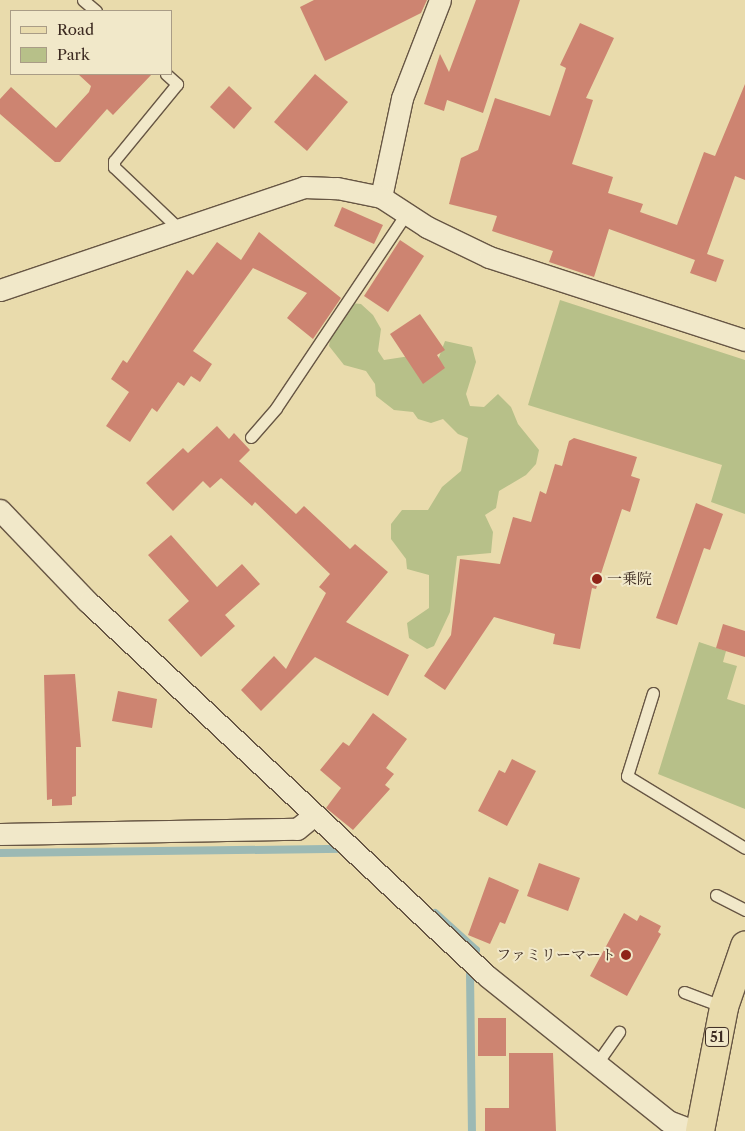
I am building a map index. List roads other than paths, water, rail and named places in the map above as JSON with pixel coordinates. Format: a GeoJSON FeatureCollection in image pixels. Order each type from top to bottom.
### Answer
{"type":"FeatureCollection","features":[{"type":"Feature","properties":{"kind":"main road","name":"51"},"geometry":{"type":"LineString","coordinates":[[700,1131],[724,1007],[745,946]]}},
{"type":"Feature","properties":{"kind":"street"},"geometry":{"type":"LineString","coordinates":[[381,198],[402,98],[440,0]]}},
{"type":"Feature","properties":{"kind":"street"},"geometry":{"type":"LineString","coordinates":[[0,290],[304,187],[337,188],[381,198],[405,214],[489,257],[745,340]]}},
{"type":"Feature","properties":{"kind":"street"},"geometry":{"type":"LineString","coordinates":[[0,510],[88,602],[487,976],[595,1066],[668,1121],[694,1131]]}},
{"type":"Feature","properties":{"kind":"street"},"geometry":{"type":"LineString","coordinates":[[0,834],[297,829],[314,815]]}},
{"type":"Feature","properties":{"kind":"lane"},"geometry":{"type":"LineString","coordinates":[[83,0],[95,10]]}},
{"type":"Feature","properties":{"kind":"lane"},"geometry":{"type":"LineString","coordinates":[[167,75],[177,84],[114,161],[114,167],[179,229]]}},
{"type":"Feature","properties":{"kind":"lane"},"geometry":{"type":"LineString","coordinates":[[251,438],[276,408],[405,214]]}},
{"type":"Feature","properties":{"kind":"lane"},"geometry":{"type":"LineString","coordinates":[[653,693],[627,776],[745,848]]}},
{"type":"Feature","properties":{"kind":"lane"},"geometry":{"type":"LineString","coordinates":[[716,895],[745,910]]}},
{"type":"Feature","properties":{"kind":"lane"},"geometry":{"type":"LineString","coordinates":[[684,992],[724,1007]]}},
{"type":"Feature","properties":{"kind":"lane"},"geometry":{"type":"LineString","coordinates":[[595,1066],[619,1032]]}},
{"type":"Feature","properties":{"kind":"waterway"},"geometry":{"type":"LineString","coordinates":[[0,853],[345,849]]}},
{"type":"Feature","properties":{"kind":"waterway"},"geometry":{"type":"LineString","coordinates":[[435,913],[476,950],[470,972],[472,1131]]}},
{"type":"Feature","properties":{"kind":"place","name":"一乗院"},"geometry":{"type":"Point","coordinates":[597,579]}},
{"type":"Feature","properties":{"kind":"place","name":"ファミリーマート"},"geometry":{"type":"Point","coordinates":[626,955]}}]}
